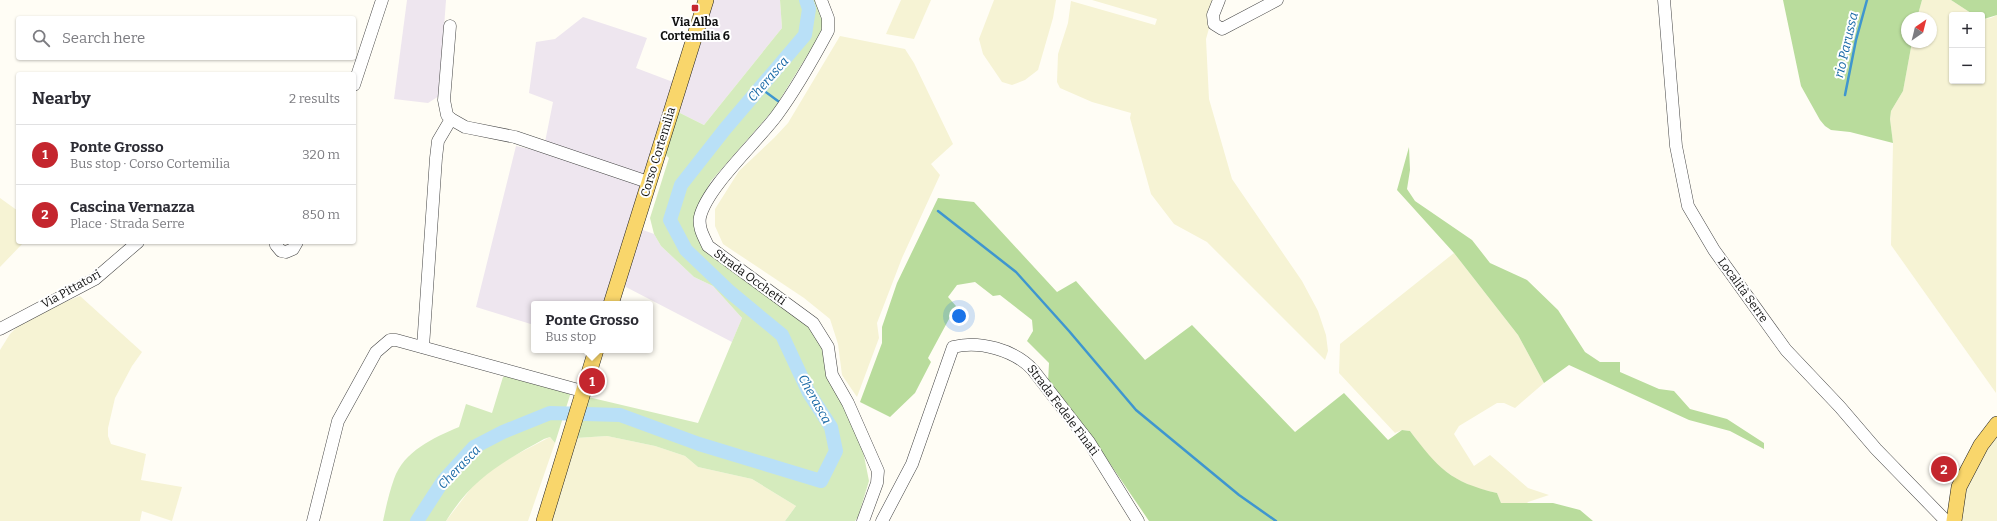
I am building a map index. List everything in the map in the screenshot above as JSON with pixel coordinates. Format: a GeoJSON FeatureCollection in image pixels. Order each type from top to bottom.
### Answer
{"type":"FeatureCollection","features":[{"type":"Feature","properties":{"kind":"main road","name":"Corso Cortemilia"},"geometry":{"type":"LineString","coordinates":[[612,301],[706,0]]}},
{"type":"Feature","properties":{"kind":"main road"},"geometry":{"type":"LineString","coordinates":[[544,521],[581,393],[595,353]]}},
{"type":"Feature","properties":{"kind":"main road"},"geometry":{"type":"LineString","coordinates":[[1954,521],[1960,487],[1980,445],[1997,424]]}},
{"type":"Feature","properties":{"kind":"street"},"geometry":{"type":"LineString","coordinates":[[356,79],[382,0]]}},
{"type":"Feature","properties":{"kind":"street","name":"Strada Occhetti"},"geometry":{"type":"LineString","coordinates":[[821,0],[828,18],[828,31],[778,114],[721,181],[706,204],[700,217],[700,229],[708,246],[813,323],[821,334],[828,347],[832,375],[860,430],[878,471],[878,483],[864,521]]}},
{"type":"Feature","properties":{"kind":"street"},"geometry":{"type":"LineString","coordinates":[[1219,0],[1213,15],[1214,24],[1222,29],[1277,0]]}},
{"type":"Feature","properties":{"kind":"street","name":"Località Serre"},"geometry":{"type":"LineString","coordinates":[[1664,0],[1676,146],[1688,206],[1714,250],[1786,350],[1840,407],[1876,449],[1946,521]]}},
{"type":"Feature","properties":{"kind":"street"},"geometry":{"type":"LineString","coordinates":[[450,26],[444,100],[445,111],[451,119],[473,130],[515,137],[648,182]]}},
{"type":"Feature","properties":{"kind":"street"},"geometry":{"type":"LineString","coordinates":[[423,347],[438,141],[451,119]]}},
{"type":"Feature","properties":{"kind":"street","name":"Via Pittatori"},"geometry":{"type":"LineString","coordinates":[[0,329],[95,279],[136,244]]}},
{"type":"Feature","properties":{"kind":"street"},"geometry":{"type":"LineString","coordinates":[[276,244],[281,251],[286,252],[293,249],[296,244]]}},
{"type":"Feature","properties":{"kind":"street"},"geometry":{"type":"LineString","coordinates":[[313,521],[338,421],[376,352],[390,340],[396,340],[423,347],[581,393]]}},
{"type":"Feature","properties":{"kind":"street","name":"Strada Fedele Finati"},"geometry":{"type":"LineString","coordinates":[[882,521],[912,464],[953,347],[978,345],[1011,354],[1025,360],[1089,442],[1138,521]]}},
{"type":"Feature","properties":{"kind":"shaded area"},"geometry":{"type":"Polygon","coordinates":[[[407,0],[446,0],[439,96],[428,103],[394,99],[407,0]]]}},
{"type":"Feature","properties":{"kind":"shaded area"},"geometry":{"type":"Polygon","coordinates":[[[710,0],[780,0],[782,28],[704,125],[676,111],[710,0]]]}},
{"type":"Feature","properties":{"kind":"shaded area"},"geometry":{"type":"Polygon","coordinates":[[[901,0],[931,0],[914,39],[886,34],[901,0]]]}},
{"type":"Feature","properties":{"kind":"shaded area"},"geometry":{"type":"Polygon","coordinates":[[[994,0],[1056,0],[1053,18],[1038,70],[1025,80],[1012,85],[1002,82],[983,54],[979,39],[994,0]]]}},
{"type":"Feature","properties":{"kind":"shaded area"},"geometry":{"type":"Polygon","coordinates":[[[1092,0],[1217,0],[1206,39],[1209,99],[1232,179],[1302,281],[1318,311],[1326,335],[1328,351],[1325,360],[1207,242],[1174,224],[1151,194],[1130,118],[1131,113],[1092,102],[1060,88],[1057,82],[1058,54],[1068,23],[1071,1],[1155,25],[1157,19],[1092,0]]]}},
{"type":"Feature","properties":{"kind":"shaded area"},"geometry":{"type":"Polygon","coordinates":[[[1922,0],[1951,0],[1969,12],[1949,12],[1949,84],[1985,84],[1985,19],[1997,15],[1996,393],[1891,245],[1893,143],[1890,119],[1891,111],[1903,91],[1911,48],[1937,48],[1937,12],[1919,12],[1922,0]]]}},
{"type":"Feature","properties":{"kind":"shaded area"},"geometry":{"type":"Polygon","coordinates":[[[583,17],[647,38],[636,68],[673,82],[604,301],[531,301],[531,324],[476,307],[516,146],[543,152],[553,102],[529,93],[536,42],[555,39],[583,17]]]}},
{"type":"Feature","properties":{"kind":"shaded area"},"geometry":{"type":"Polygon","coordinates":[[[840,36],[905,49],[914,63],[953,144],[931,164],[940,175],[902,258],[877,323],[879,338],[857,397],[842,375],[838,344],[830,319],[804,298],[723,244],[715,226],[715,209],[739,171],[788,123],[840,36]]]}},
{"type":"Feature","properties":{"kind":"shaded area"},"geometry":{"type":"Polygon","coordinates":[[[0,198],[16,210],[16,244],[22,244],[0,267],[0,198]]]}},
{"type":"Feature","properties":{"kind":"shaded area"},"geometry":{"type":"Polygon","coordinates":[[[640,229],[654,234],[661,246],[694,277],[713,286],[742,318],[732,342],[624,286],[640,229]]]}},
{"type":"Feature","properties":{"kind":"shaded area"},"geometry":{"type":"Polygon","coordinates":[[[1454,253],[1518,335],[1544,383],[1515,408],[1504,403],[1497,403],[1459,426],[1454,434],[1474,466],[1490,455],[1528,488],[1549,495],[1528,502],[1523,508],[1507,518],[1497,493],[1475,488],[1455,478],[1434,463],[1410,431],[1402,430],[1395,433],[1339,373],[1340,344],[1454,253]]]}},
{"type":"Feature","properties":{"kind":"shaded area"},"geometry":{"type":"Polygon","coordinates":[[[80,296],[142,352],[132,366],[115,398],[108,428],[108,436],[111,444],[146,454],[141,480],[182,487],[172,521],[142,511],[140,521],[0,521],[0,350],[10,334],[17,327],[47,309],[80,296]]]}},
{"type":"Feature","properties":{"kind":"shaded area"},"geometry":{"type":"Polygon","coordinates":[[[1997,434],[1997,521],[1962,521],[1962,504],[1969,480],[1988,446],[1997,434]]]}},
{"type":"Feature","properties":{"kind":"shaded area"},"geometry":{"type":"Polygon","coordinates":[[[607,436],[655,446],[685,456],[698,467],[752,479],[796,506],[785,521],[550,521],[576,438],[607,436]]]}},
{"type":"Feature","properties":{"kind":"shaded area"},"geometry":{"type":"Polygon","coordinates":[[[550,437],[555,443],[528,521],[446,521],[475,483],[502,462],[550,437]]]}},
{"type":"Feature","properties":{"kind":"green space"},"geometry":{"type":"Polygon","coordinates":[[[780,0],[816,0],[823,19],[821,33],[774,109],[711,181],[700,203],[697,233],[807,324],[817,335],[837,390],[863,451],[869,481],[858,517],[855,521],[785,521],[796,506],[752,479],[698,467],[685,456],[655,446],[607,436],[576,438],[588,397],[698,423],[742,318],[713,286],[694,277],[661,246],[654,234],[650,218],[669,158],[664,153],[676,111],[704,125],[782,28],[780,0]]]}},
{"type":"Feature","properties":{"kind":"green space"},"geometry":{"type":"Polygon","coordinates":[[[1783,0],[1922,0],[1919,12],[1901,12],[1901,48],[1911,48],[1903,91],[1891,111],[1890,119],[1893,143],[1850,132],[1831,130],[1820,120],[1801,86],[1783,0]]]}},
{"type":"Feature","properties":{"kind":"green space"},"geometry":{"type":"Polygon","coordinates":[[[1951,0],[1997,0],[1997,15],[1985,19],[1985,12],[1969,12],[1951,0]]]}},
{"type":"Feature","properties":{"kind":"green space"},"geometry":{"type":"Polygon","coordinates":[[[1409,147],[1410,170],[1407,189],[1415,201],[1472,240],[1490,263],[1527,280],[1558,310],[1585,352],[1600,362],[1620,362],[1620,372],[1659,389],[1674,391],[1690,409],[1727,419],[1764,443],[1764,449],[1730,431],[1689,420],[1569,365],[1544,383],[1518,335],[1454,253],[1397,190],[1409,147]]]}},
{"type":"Feature","properties":{"kind":"green space"},"geometry":{"type":"Polygon","coordinates":[[[938,198],[974,202],[1057,292],[1076,281],[1145,360],[1192,325],[1295,432],[1344,393],[1388,440],[1402,430],[1410,431],[1429,455],[1446,472],[1468,484],[1497,493],[1501,503],[1553,503],[1580,510],[1593,521],[1149,521],[1100,449],[1048,382],[1049,363],[1027,341],[1033,331],[1032,320],[1000,295],[993,296],[975,282],[957,285],[948,297],[956,306],[928,358],[931,362],[915,393],[890,417],[860,402],[882,343],[882,327],[897,283],[938,198]]]}},
{"type":"Feature","properties":{"kind":"green space"},"geometry":{"type":"Polygon","coordinates":[[[509,375],[571,392],[555,443],[550,437],[544,439],[501,464],[478,482],[467,493],[446,521],[383,521],[394,479],[405,461],[420,447],[459,427],[466,404],[492,413],[503,377],[509,375]]]}},
{"type":"Feature","properties":{"kind":"waterway","name":"Cherasca"},"geometry":{"type":"LineString","coordinates":[[417,521],[443,481],[474,447],[503,432],[550,413],[620,415],[699,444],[821,481],[836,451],[831,427],[809,393],[782,335],[730,292],[686,250],[670,220],[681,185],[725,129],[805,35],[809,9],[806,0]]}},
{"type":"Feature","properties":{"kind":"waterway","name":"rio Parussa"},"geometry":{"type":"LineString","coordinates":[[1845,95],[1856,40],[1867,0]]}},
{"type":"Feature","properties":{"kind":"waterway"},"geometry":{"type":"LineString","coordinates":[[759,87],[782,104]]}},
{"type":"Feature","properties":{"kind":"waterway"},"geometry":{"type":"LineString","coordinates":[[938,211],[1016,272],[1069,331],[1136,410],[1239,495],[1276,521]]}},
{"type":"Feature","properties":{"kind":"place","name":"Via Alba Cortemilia 6"},"geometry":{"type":"Point","coordinates":[695,8]}},
{"type":"Feature","properties":{"kind":"place","name":"Ponte Grosso"},"geometry":{"type":"Point","coordinates":[592,381]}},
{"type":"Feature","properties":{"kind":"place","name":"Cascina Vernazza"},"geometry":{"type":"Point","coordinates":[1944,469]}}]}
